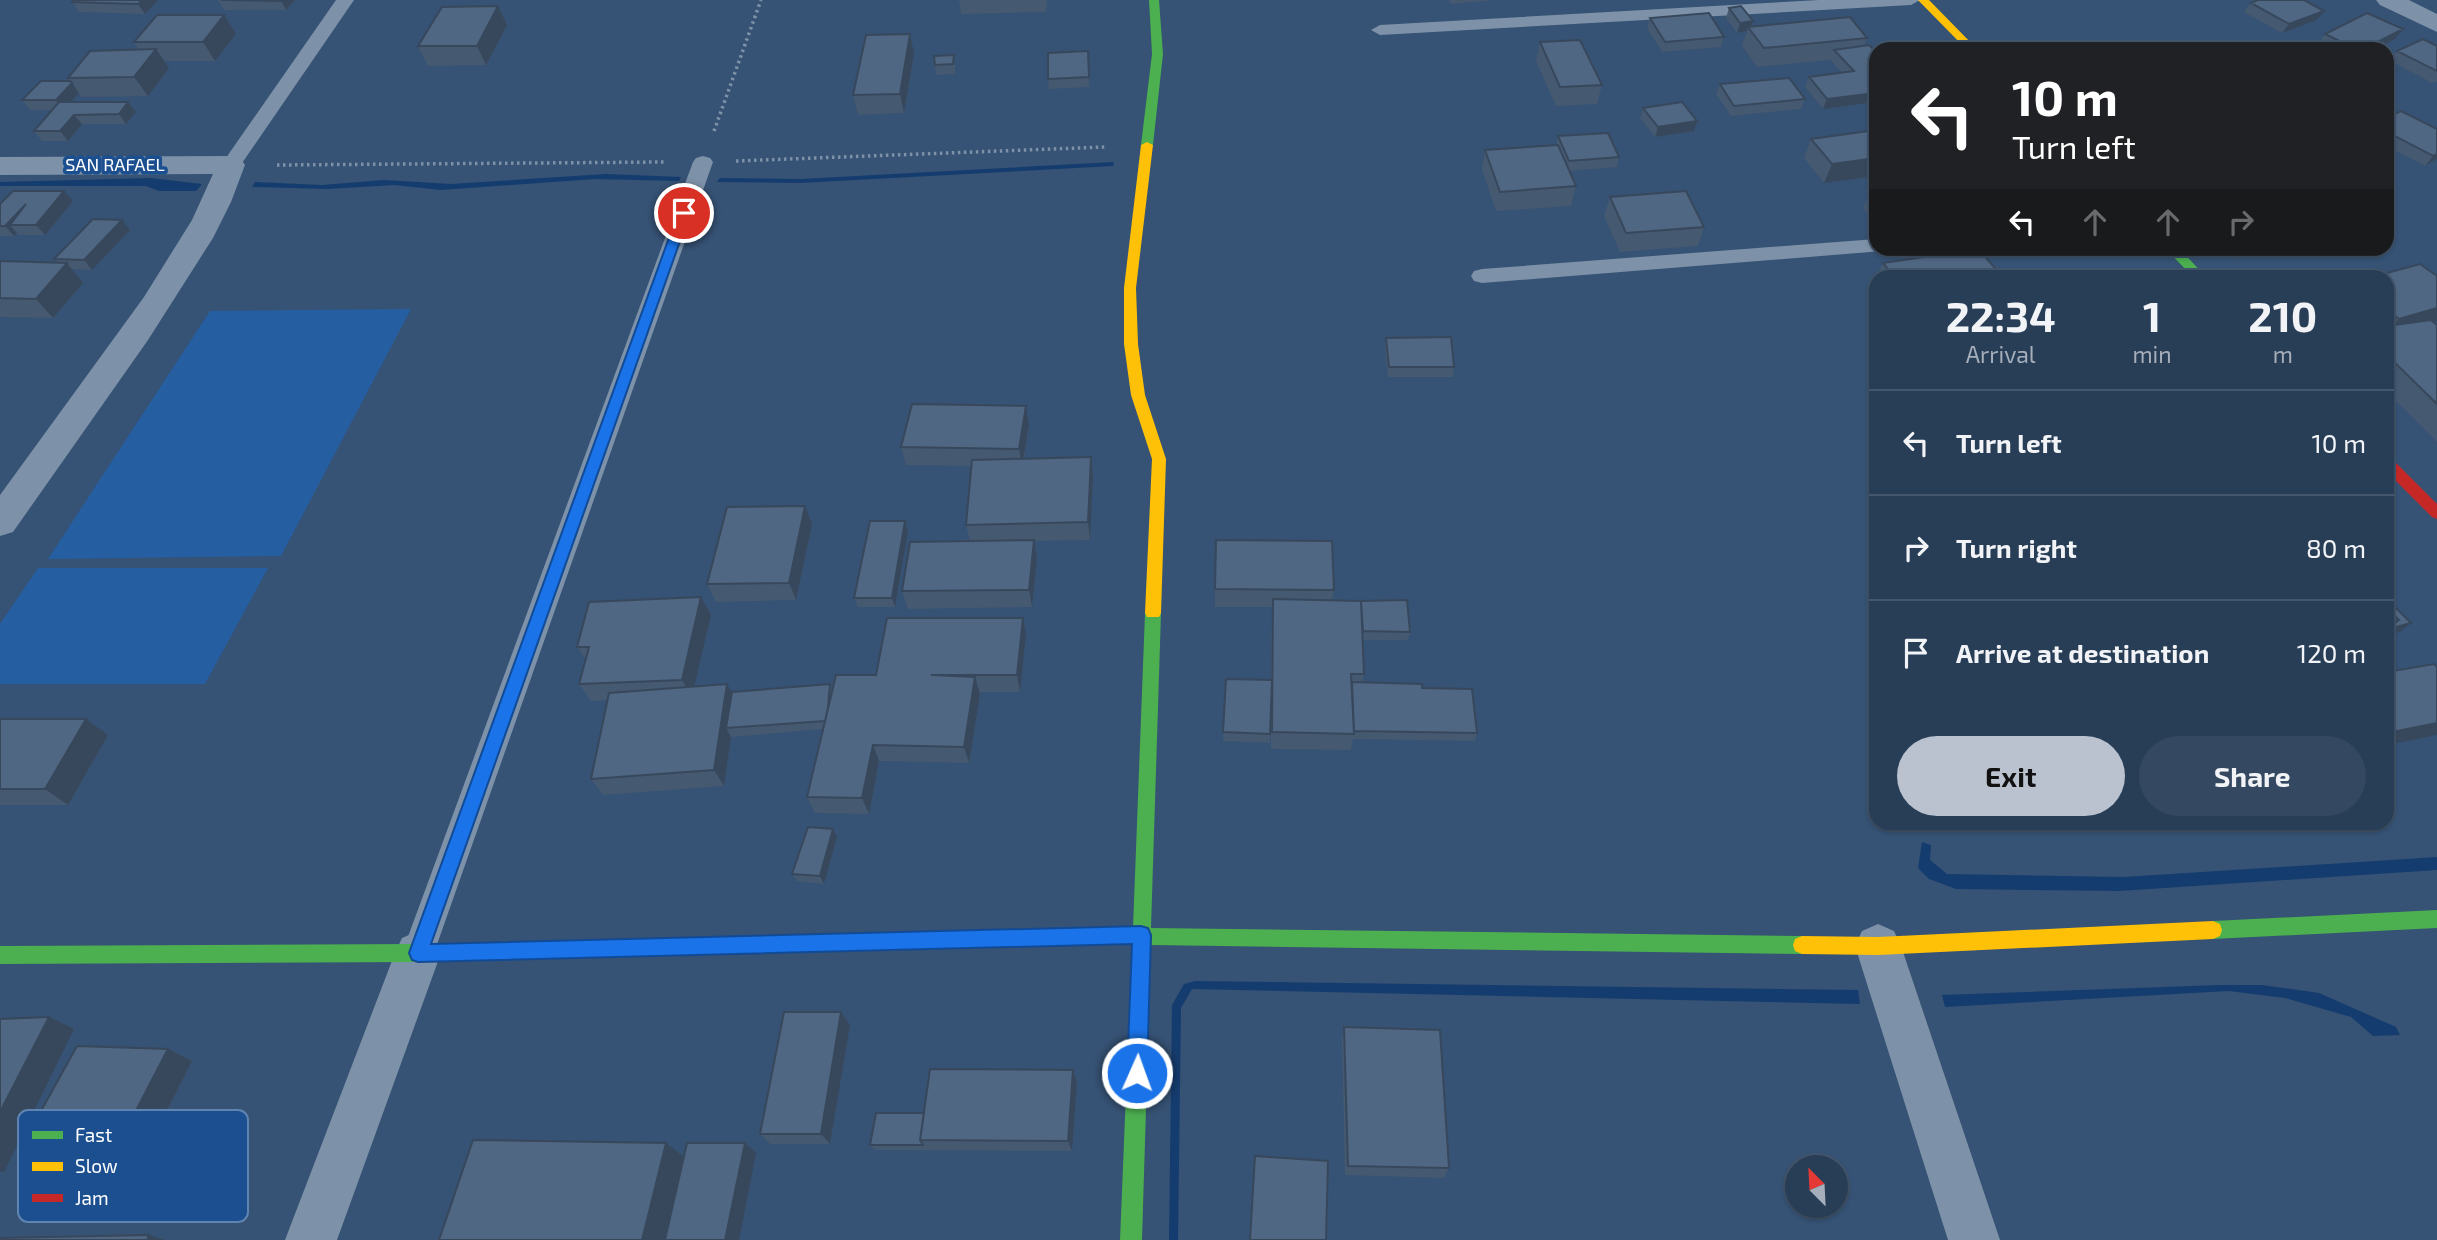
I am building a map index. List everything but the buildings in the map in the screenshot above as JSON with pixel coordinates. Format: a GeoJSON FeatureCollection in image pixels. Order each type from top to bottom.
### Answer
{"type":"FeatureCollection","features":[{"type":"Feature","properties":{"kind":"street"},"geometry":{"type":"LineString","coordinates":[[1131,1240],[1159,459],[1138,395],[1131,344],[1130,288],[1158,56],[1159,28],[1154,0]]}},
{"type":"Feature","properties":{"kind":"street"},"geometry":{"type":"LineString","coordinates":[[1923,0],[1965,42]]}},
{"type":"Feature","properties":{"kind":"street"},"geometry":{"type":"LineString","coordinates":[[2389,0],[2437,24]]}},
{"type":"Feature","properties":{"kind":"street","name":"SAN RAFAEL"},"geometry":{"type":"LineString","coordinates":[[0,166],[231,165]]}},
{"type":"Feature","properties":{"kind":"street"},"geometry":{"type":"LineString","coordinates":[[0,522],[116,364],[200,236],[222,194],[231,165]]}},
{"type":"Feature","properties":{"kind":"street"},"geometry":{"type":"LineString","coordinates":[[2179,256],[2193,270]]}},
{"type":"Feature","properties":{"kind":"street"},"geometry":{"type":"LineString","coordinates":[[2394,470],[2437,513]]}},
{"type":"Feature","properties":{"kind":"street"},"geometry":{"type":"LineString","coordinates":[[0,955],[418,953],[1141,935],[1878,946],[2437,919]]}},
{"type":"Feature","properties":{"kind":"street"},"geometry":{"type":"LineString","coordinates":[[1878,946],[1974,1240]]}},
{"type":"Feature","properties":{"kind":"street"},"geometry":{"type":"LineString","coordinates":[[311,1240],[418,953]]}},
{"type":"Feature","properties":{"kind":"lane"},"geometry":{"type":"LineString","coordinates":[[231,165],[345,0]]}},
{"type":"Feature","properties":{"kind":"lane"},"geometry":{"type":"LineString","coordinates":[[1380,30],[1911,0]]}},
{"type":"Feature","properties":{"kind":"lane"},"geometry":{"type":"LineString","coordinates":[[418,953],[703,162]]}},
{"type":"Feature","properties":{"kind":"lane"},"geometry":{"type":"LineString","coordinates":[[1482,276],[1869,247]]}},
{"type":"Feature","properties":{"kind":"path"},"geometry":{"type":"LineString","coordinates":[[703,162],[761,0]]}},
{"type":"Feature","properties":{"kind":"path"},"geometry":{"type":"LineString","coordinates":[[231,165],[703,162],[1146,145]]}},
{"type":"Feature","properties":{"kind":"shaded area"},"geometry":{"type":"Polygon","coordinates":[[[1114,162],[1113,166],[800,183],[717,182],[720,178],[801,179],[1114,162]]]}},
{"type":"Feature","properties":{"kind":"shaded area"},"geometry":{"type":"Polygon","coordinates":[[[606,174],[681,177],[679,181],[595,179],[441,190],[394,185],[328,189],[252,187],[255,182],[322,185],[384,180],[451,184],[606,174]]]}},
{"type":"Feature","properties":{"kind":"shaded area"},"geometry":{"type":"Polygon","coordinates":[[[151,178],[202,184],[196,191],[159,191],[146,186],[0,186],[0,182],[151,178]]]}},
{"type":"Feature","properties":{"kind":"shaded area"},"geometry":{"type":"Polygon","coordinates":[[[411,309],[281,556],[48,559],[210,311],[411,309]]]}},
{"type":"Feature","properties":{"kind":"shaded area"},"geometry":{"type":"Polygon","coordinates":[[[38,568],[268,568],[205,684],[0,684],[0,624],[38,568]]]}},
{"type":"Feature","properties":{"kind":"shaded area"},"geometry":{"type":"Polygon","coordinates":[[[1922,842],[1931,845],[1930,860],[1947,874],[2124,877],[2437,857],[2437,870],[2119,891],[1956,889],[1929,879],[1918,868],[1922,842]]]}},
{"type":"Feature","properties":{"kind":"shaded area"},"geometry":{"type":"Polygon","coordinates":[[[1195,981],[1858,990],[1860,1004],[1192,989],[1181,1008],[1178,1240],[1169,1240],[1172,1005],[1184,984],[1195,981]]]}},
{"type":"Feature","properties":{"kind":"shaded area"},"geometry":{"type":"Polygon","coordinates":[[[2262,985],[2319,993],[2396,1027],[2400,1035],[2373,1036],[2351,1017],[2285,998],[2229,991],[1945,1007],[1942,995],[2262,985]]]}},
{"type":"Feature","properties":{"kind":"traffic: fast"},"geometry":{"type":"LineString","coordinates":[[1147,145],[1158,36],[1154,0]]}},
{"type":"Feature","properties":{"kind":"traffic: fast"},"geometry":{"type":"LineString","coordinates":[[2179,256],[2193,270]]}},
{"type":"Feature","properties":{"kind":"traffic: fast"},"geometry":{"type":"LineString","coordinates":[[1131,1240],[1153,613]]}},
{"type":"Feature","properties":{"kind":"traffic: fast"},"geometry":{"type":"LineString","coordinates":[[2213,930],[2437,919]]}},
{"type":"Feature","properties":{"kind":"traffic: fast"},"geometry":{"type":"LineString","coordinates":[[1100,936],[1802,945]]}},
{"type":"Feature","properties":{"kind":"traffic: fast"},"geometry":{"type":"LineString","coordinates":[[0,955],[418,953],[781,944]]}},
{"type":"Feature","properties":{"kind":"traffic: slow"},"geometry":{"type":"LineString","coordinates":[[1923,0],[1965,42]]}},
{"type":"Feature","properties":{"kind":"traffic: slow"},"geometry":{"type":"LineString","coordinates":[[1147,145],[1130,288],[1131,344],[1138,395],[1159,459],[1153,613]]}},
{"type":"Feature","properties":{"kind":"traffic: slow"},"geometry":{"type":"LineString","coordinates":[[1802,945],[1878,946],[2213,930]]}},
{"type":"Feature","properties":{"kind":"traffic: slow"},"geometry":{"type":"LineString","coordinates":[[781,944],[1100,936]]}},
{"type":"Feature","properties":{"kind":"traffic: jam"},"geometry":{"type":"LineString","coordinates":[[2394,470],[2437,513]]}},
{"type":"Feature","properties":{"kind":"route"},"geometry":{"type":"LineString","coordinates":[[684,213],[418,953],[1141,935],[1137,1073]]}}]}
